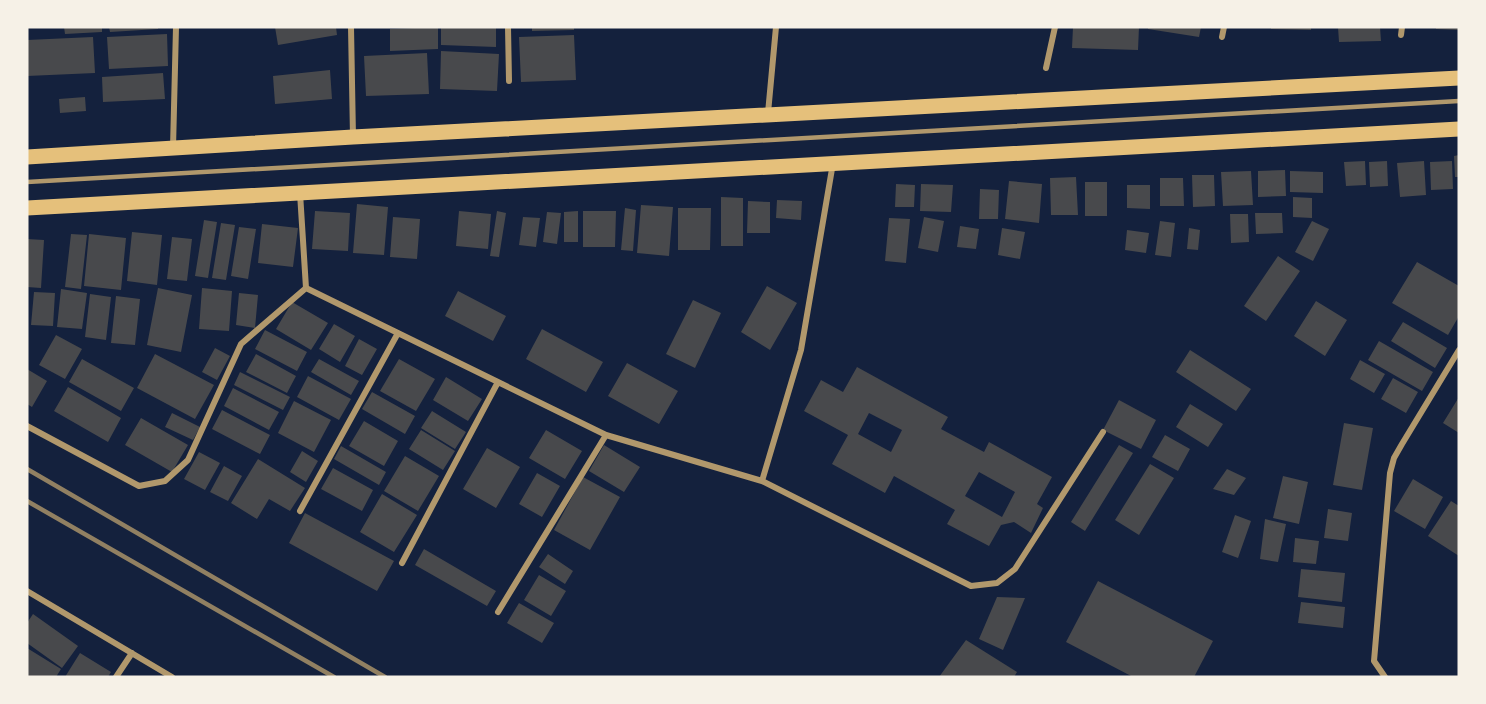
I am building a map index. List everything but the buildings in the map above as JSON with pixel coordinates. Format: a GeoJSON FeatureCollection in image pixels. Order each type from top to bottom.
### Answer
{"type":"FeatureCollection","features":[{"type":"Feature","properties":{"kind":"main road"},"geometry":{"type":"LineString","coordinates":[[27,157],[353,137],[1459,78]]}},
{"type":"Feature","properties":{"kind":"main road"},"geometry":{"type":"LineString","coordinates":[[27,208],[1459,129]]}},
{"type":"Feature","properties":{"kind":"street"},"geometry":{"type":"LineString","coordinates":[[173,148],[176,27]]}},
{"type":"Feature","properties":{"kind":"street"},"geometry":{"type":"LineString","coordinates":[[351,27],[353,137]]}},
{"type":"Feature","properties":{"kind":"street"},"geometry":{"type":"LineString","coordinates":[[508,27],[509,81]]}},
{"type":"Feature","properties":{"kind":"street"},"geometry":{"type":"LineString","coordinates":[[768,115],[776,27]]}},
{"type":"Feature","properties":{"kind":"street"},"geometry":{"type":"LineString","coordinates":[[1046,68],[1055,27]]}},
{"type":"Feature","properties":{"kind":"street"},"geometry":{"type":"LineString","coordinates":[[1222,37],[1224,27]]}},
{"type":"Feature","properties":{"kind":"street"},"geometry":{"type":"LineString","coordinates":[[1401,35],[1402,27]]}},
{"type":"Feature","properties":{"kind":"street"},"geometry":{"type":"LineString","coordinates":[[762,481],[801,350],[833,163]]}},
{"type":"Feature","properties":{"kind":"street"},"geometry":{"type":"LineString","coordinates":[[300,192],[306,288]]}},
{"type":"Feature","properties":{"kind":"street"},"geometry":{"type":"LineString","coordinates":[[306,288],[606,435],[762,481],[971,586],[997,583],[1015,569],[1103,432]]}},
{"type":"Feature","properties":{"kind":"street"},"geometry":{"type":"LineString","coordinates":[[27,426],[139,486],[165,481],[188,460],[241,344],[306,288]]}},
{"type":"Feature","properties":{"kind":"street"},"geometry":{"type":"LineString","coordinates":[[300,511],[398,333]]}},
{"type":"Feature","properties":{"kind":"street"},"geometry":{"type":"LineString","coordinates":[[1385,677],[1374,661],[1374,647],[1390,473],[1402,444],[1459,350]]}},
{"type":"Feature","properties":{"kind":"street"},"geometry":{"type":"LineString","coordinates":[[402,563],[498,382]]}},
{"type":"Feature","properties":{"kind":"street"},"geometry":{"type":"LineString","coordinates":[[498,612],[606,435]]}},
{"type":"Feature","properties":{"kind":"street"},"geometry":{"type":"LineString","coordinates":[[27,591],[172,677]]}},
{"type":"Feature","properties":{"kind":"street"},"geometry":{"type":"LineString","coordinates":[[116,677],[132,653]]}},
{"type":"Feature","properties":{"kind":"lane"},"geometry":{"type":"LineString","coordinates":[[27,182],[1459,101]]}},
{"type":"Feature","properties":{"kind":"railway"},"geometry":{"type":"LineString","coordinates":[[27,469],[385,677]]}},
{"type":"Feature","properties":{"kind":"railway"},"geometry":{"type":"LineString","coordinates":[[27,501],[334,677]]}}]}
